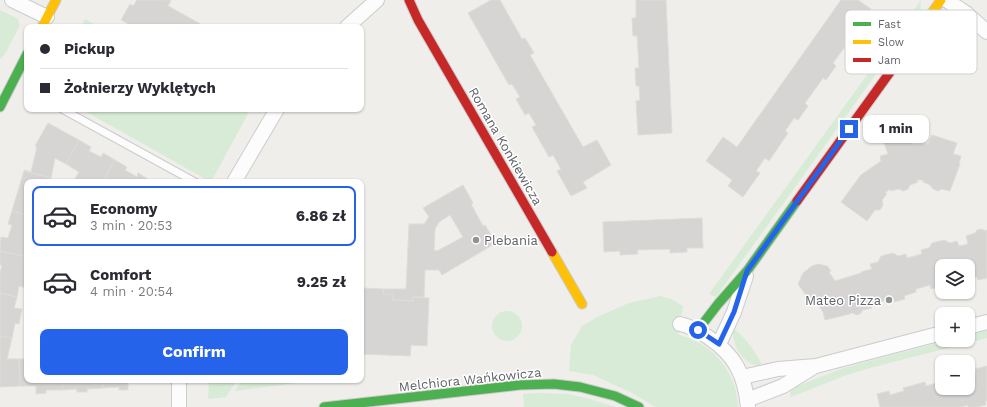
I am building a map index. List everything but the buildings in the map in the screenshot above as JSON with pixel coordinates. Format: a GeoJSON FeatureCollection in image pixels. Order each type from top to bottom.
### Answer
{"type":"FeatureCollection","features":[{"type":"Feature","properties":{"kind":"street"},"geometry":{"type":"LineString","coordinates":[[12,0],[44,22],[56,0]]}},
{"type":"Feature","properties":{"kind":"street"},"geometry":{"type":"LineString","coordinates":[[350,24],[377,0]]}},
{"type":"Feature","properties":{"kind":"street","name":"Romana Konkiewicza"},"geometry":{"type":"LineString","coordinates":[[409,0],[418,20],[582,304]]}},
{"type":"Feature","properties":{"kind":"street"},"geometry":{"type":"LineString","coordinates":[[934,10],[941,0]]}},
{"type":"Feature","properties":{"kind":"street"},"geometry":{"type":"LineString","coordinates":[[946,0],[961,10]]}},
{"type":"Feature","properties":{"kind":"street"},"geometry":{"type":"LineString","coordinates":[[977,23],[987,32]]}},
{"type":"Feature","properties":{"kind":"street"},"geometry":{"type":"LineString","coordinates":[[0,107],[24,60]]}},
{"type":"Feature","properties":{"kind":"street"},"geometry":{"type":"LineString","coordinates":[[698,330],[718,304],[747,271],[888,74]]}},
{"type":"Feature","properties":{"kind":"street"},"geometry":{"type":"LineString","coordinates":[[236,179],[275,112]]}},
{"type":"Feature","properties":{"kind":"street"},"geometry":{"type":"LineString","coordinates":[[719,344],[734,312],[747,271]]}},
{"type":"Feature","properties":{"kind":"street"},"geometry":{"type":"LineString","coordinates":[[975,325],[987,322]]}},
{"type":"Feature","properties":{"kind":"street"},"geometry":{"type":"LineString","coordinates":[[680,324],[698,330],[719,344],[726,351],[735,363],[742,377],[748,404],[783,386],[816,366]]}},
{"type":"Feature","properties":{"kind":"street"},"geometry":{"type":"LineString","coordinates":[[742,377],[778,369],[816,366],[935,335]]}},
{"type":"Feature","properties":{"kind":"street"},"geometry":{"type":"LineString","coordinates":[[179,383],[179,407]]}},
{"type":"Feature","properties":{"kind":"street","name":"Melchiora Wańkowicza"},"geometry":{"type":"LineString","coordinates":[[324,407],[520,385],[554,384],[580,386],[615,396],[639,407]]}},
{"type":"Feature","properties":{"kind":"lane"},"geometry":{"type":"LineString","coordinates":[[67,112],[189,179]]}},
{"type":"Feature","properties":{"kind":"green space"},"geometry":{"type":"Polygon","coordinates":[[[921,0],[920,10],[914,10],[921,0]]]}},
{"type":"Feature","properties":{"kind":"green space"},"geometry":{"type":"Polygon","coordinates":[[[0,10],[17,18],[20,25],[5,54],[0,59],[0,10]]]}},
{"type":"Feature","properties":{"kind":"green space"},"geometry":{"type":"Polygon","coordinates":[[[85,19],[94,24],[82,24],[85,19]]]}},
{"type":"Feature","properties":{"kind":"green space"},"geometry":{"type":"Polygon","coordinates":[[[868,74],[876,74],[716,297],[709,294],[868,74]]]}},
{"type":"Feature","properties":{"kind":"green space"},"geometry":{"type":"Polygon","coordinates":[[[86,112],[249,112],[213,179],[206,179],[86,112]]]}},
{"type":"Feature","properties":{"kind":"green space"},"geometry":{"type":"Polygon","coordinates":[[[660,296],[671,299],[683,306],[678,334],[705,346],[720,360],[731,377],[735,387],[738,407],[656,407],[632,393],[593,375],[569,371],[571,345],[582,326],[599,316],[629,303],[660,296]]]}},
{"type":"Feature","properties":{"kind":"green space"},"geometry":{"type":"Polygon","coordinates":[[[507,311],[518,315],[522,326],[518,337],[507,341],[496,337],[492,326],[496,315],[507,311]]]}},
{"type":"Feature","properties":{"kind":"green space"},"geometry":{"type":"Polygon","coordinates":[[[733,328],[750,346],[763,367],[750,363],[740,354],[734,342],[733,328]]]}},
{"type":"Feature","properties":{"kind":"green space"},"geometry":{"type":"Polygon","coordinates":[[[987,330],[987,338],[975,341],[975,333],[987,330]]]}},
{"type":"Feature","properties":{"kind":"green space"},"geometry":{"type":"Polygon","coordinates":[[[935,344],[935,347],[952,347],[844,376],[791,397],[790,389],[841,369],[935,344]]]}},
{"type":"Feature","properties":{"kind":"green space"},"geometry":{"type":"Polygon","coordinates":[[[209,383],[235,383],[226,397],[208,399],[209,383]]]}},
{"type":"Feature","properties":{"kind":"green space"},"geometry":{"type":"Polygon","coordinates":[[[240,383],[296,383],[235,391],[240,383]]]}},
{"type":"Feature","properties":{"kind":"green space"},"geometry":{"type":"Polygon","coordinates":[[[523,394],[568,394],[616,407],[524,407],[523,394]]]}},
{"type":"Feature","properties":{"kind":"traffic: fast"},"geometry":{"type":"LineString","coordinates":[[0,107],[24,60]]}},
{"type":"Feature","properties":{"kind":"traffic: fast"},"geometry":{"type":"LineString","coordinates":[[698,330],[718,304],[747,271],[797,201]]}},
{"type":"Feature","properties":{"kind":"traffic: fast"},"geometry":{"type":"LineString","coordinates":[[324,407],[520,385],[554,384],[580,387],[615,396],[639,407]]}},
{"type":"Feature","properties":{"kind":"traffic: slow"},"geometry":{"type":"LineString","coordinates":[[44,24],[56,0]]}},
{"type":"Feature","properties":{"kind":"traffic: slow"},"geometry":{"type":"LineString","coordinates":[[934,10],[941,0]]}},
{"type":"Feature","properties":{"kind":"traffic: slow"},"geometry":{"type":"LineString","coordinates":[[552,252],[582,304]]}},
{"type":"Feature","properties":{"kind":"traffic: jam"},"geometry":{"type":"LineString","coordinates":[[409,0],[418,20],[552,252]]}},
{"type":"Feature","properties":{"kind":"traffic: jam"},"geometry":{"type":"LineString","coordinates":[[797,201],[889,74]]}},
{"type":"Feature","properties":{"kind":"place","name":"Plebania"},"geometry":{"type":"Point","coordinates":[476,240]}},
{"type":"Feature","properties":{"kind":"place","name":"Mateo Pizza"},"geometry":{"type":"Point","coordinates":[889,300]}},
{"type":"Feature","properties":{"kind":"route"},"geometry":{"type":"LineString","coordinates":[[698,330],[719,344],[734,312],[747,271],[849,129]]}}]}
